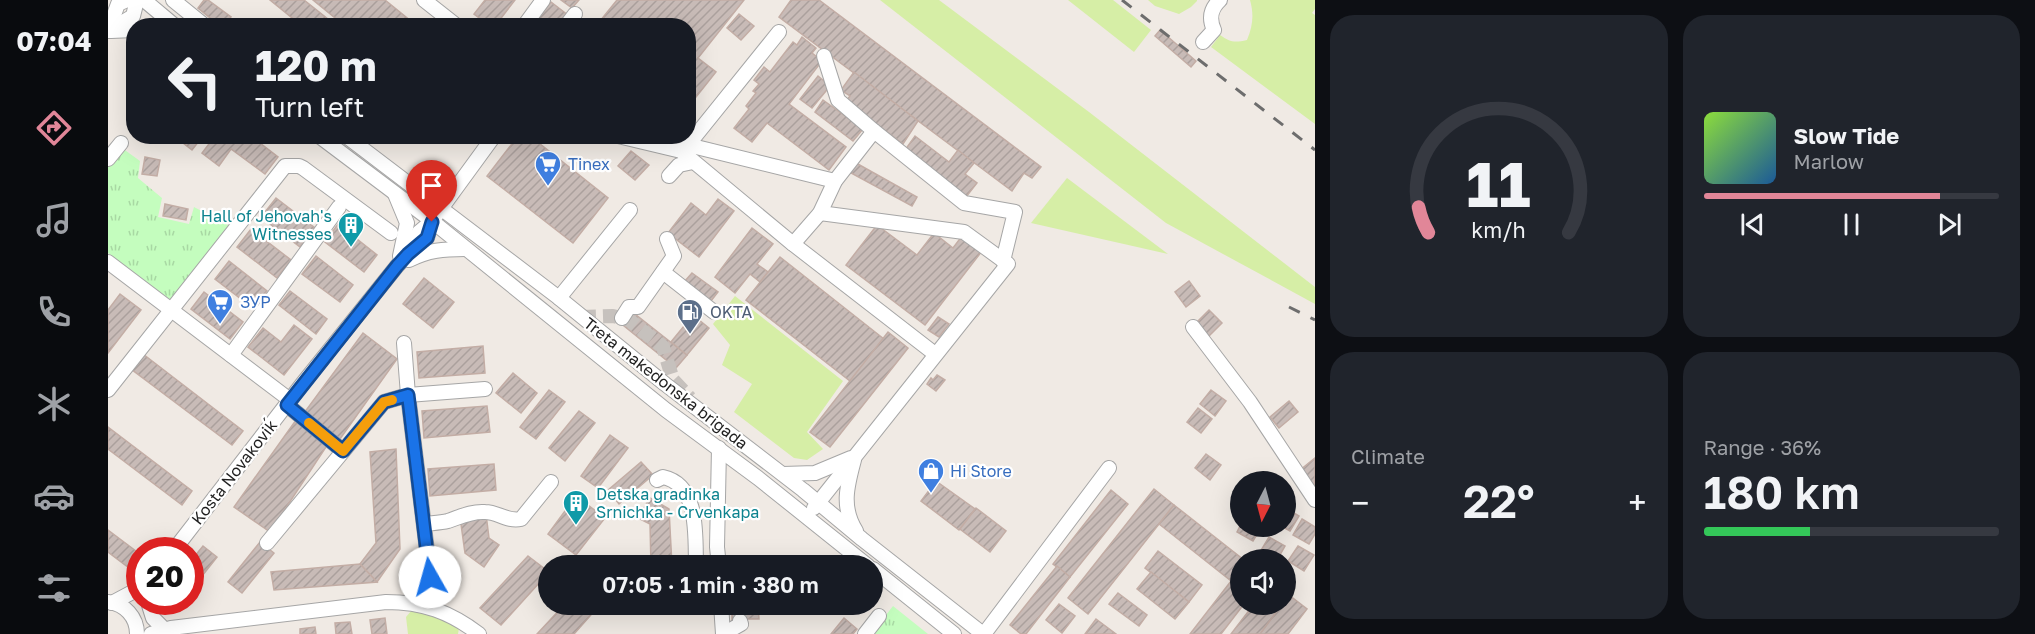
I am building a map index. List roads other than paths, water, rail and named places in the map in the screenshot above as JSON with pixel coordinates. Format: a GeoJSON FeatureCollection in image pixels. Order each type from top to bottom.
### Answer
{"type":"FeatureCollection","features":[{"type":"Feature","properties":{"kind":"street"},"geometry":{"type":"LineString","coordinates":[[108,31],[110,0]]}},
{"type":"Feature","properties":{"kind":"street"},"geometry":{"type":"LineString","coordinates":[[108,31],[118,4],[127,0]]}},
{"type":"Feature","properties":{"kind":"street"},"geometry":{"type":"LineString","coordinates":[[130,18],[133,16],[137,0]]}},
{"type":"Feature","properties":{"kind":"street"},"geometry":{"type":"LineString","coordinates":[[144,0],[165,18]]}},
{"type":"Feature","properties":{"kind":"street"},"geometry":{"type":"LineString","coordinates":[[173,0],[195,18]]}},
{"type":"Feature","properties":{"kind":"street"},"geometry":{"type":"LineString","coordinates":[[424,0],[447,18]]}},
{"type":"Feature","properties":{"kind":"street"},"geometry":{"type":"LineString","coordinates":[[530,18],[543,0]]}},
{"type":"Feature","properties":{"kind":"street"},"geometry":{"type":"LineString","coordinates":[[1203,42],[1214,30],[1210,20],[1214,6],[1220,0]]}},
{"type":"Feature","properties":{"kind":"street"},"geometry":{"type":"LineString","coordinates":[[572,18],[575,14]]}},
{"type":"Feature","properties":{"kind":"street"},"geometry":{"type":"LineString","coordinates":[[108,31],[126,20]]}},
{"type":"Feature","properties":{"kind":"street"},"geometry":{"type":"LineString","coordinates":[[108,31],[126,30]]}},
{"type":"Feature","properties":{"kind":"street"},"geometry":{"type":"LineString","coordinates":[[696,134],[779,32]]}},
{"type":"Feature","properties":{"kind":"street"},"geometry":{"type":"LineString","coordinates":[[824,56],[838,100],[874,131],[964,203],[1015,212],[1003,261]]}},
{"type":"Feature","properties":{"kind":"street"},"geometry":{"type":"LineString","coordinates":[[793,244],[820,213],[835,181],[874,131]]}},
{"type":"Feature","properties":{"kind":"street"},"geometry":{"type":"LineString","coordinates":[[108,159],[121,143]]}},
{"type":"Feature","properties":{"kind":"street","name":"Treta makedonska brigada"},"geometry":{"type":"LineString","coordinates":[[330,144],[432,222],[666,410],[718,455],[807,517],[854,555]]}},
{"type":"Feature","properties":{"kind":"street","name":"Treta makedonska brigada"},"geometry":{"type":"LineString","coordinates":[[357,144],[559,298],[984,634]]}},
{"type":"Feature","properties":{"kind":"street","name":"Kosta Novakoviḱ"},"geometry":{"type":"LineString","coordinates":[[184,537],[408,254],[419,232],[432,222],[488,144]]}},
{"type":"Feature","properties":{"kind":"street"},"geometry":{"type":"LineString","coordinates":[[663,144],[835,181]]}},
{"type":"Feature","properties":{"kind":"street"},"geometry":{"type":"LineString","coordinates":[[685,148],[688,144]]}},
{"type":"Feature","properties":{"kind":"street"},"geometry":{"type":"LineString","coordinates":[[685,148],[693,162],[793,244],[935,354]]}},
{"type":"Feature","properties":{"kind":"street"},"geometry":{"type":"LineString","coordinates":[[669,176],[679,165],[693,162]]}},
{"type":"Feature","properties":{"kind":"street"},"geometry":{"type":"LineString","coordinates":[[108,390],[285,166],[303,168],[391,233]]}},
{"type":"Feature","properties":{"kind":"street"},"geometry":{"type":"LineString","coordinates":[[394,192],[407,222],[397,266]]}},
{"type":"Feature","properties":{"kind":"street"},"geometry":{"type":"LineString","coordinates":[[231,355],[339,207]]}},
{"type":"Feature","properties":{"kind":"street"},"geometry":{"type":"LineString","coordinates":[[559,298],[630,210]]}},
{"type":"Feature","properties":{"kind":"street"},"geometry":{"type":"LineString","coordinates":[[807,517],[1008,264],[964,232],[820,213]]}},
{"type":"Feature","properties":{"kind":"street"},"geometry":{"type":"LineString","coordinates":[[622,318],[629,307],[638,307],[674,256],[667,239]]}},
{"type":"Feature","properties":{"kind":"street"},"geometry":{"type":"LineString","coordinates":[[397,266],[423,253],[440,249],[465,249]]}},
{"type":"Feature","properties":{"kind":"street"},"geometry":{"type":"LineString","coordinates":[[108,262],[231,355],[343,451]]}},
{"type":"Feature","properties":{"kind":"street"},"geometry":{"type":"LineString","coordinates":[[663,272],[714,312]]}},
{"type":"Feature","properties":{"kind":"street"},"geometry":{"type":"LineString","coordinates":[[1193,327],[1250,402],[1315,500]]}},
{"type":"Feature","properties":{"kind":"street"},"geometry":{"type":"LineString","coordinates":[[404,343],[408,395],[434,608]]}},
{"type":"Feature","properties":{"kind":"street"},"geometry":{"type":"LineString","coordinates":[[267,543],[384,402],[408,395],[486,389]]}},
{"type":"Feature","properties":{"kind":"street"},"geometry":{"type":"LineString","coordinates":[[718,455],[718,555]]}},
{"type":"Feature","properties":{"kind":"street"},"geometry":{"type":"LineString","coordinates":[[783,474],[815,473],[855,455]]}},
{"type":"Feature","properties":{"kind":"street"},"geometry":{"type":"LineString","coordinates":[[855,455],[847,489],[846,506],[862,539]]}},
{"type":"Feature","properties":{"kind":"street"},"geometry":{"type":"LineString","coordinates":[[984,634],[1109,468]]}},
{"type":"Feature","properties":{"kind":"street"},"geometry":{"type":"LineString","coordinates":[[657,480],[663,477],[677,483],[690,501],[695,555]]}},
{"type":"Feature","properties":{"kind":"street"},"geometry":{"type":"LineString","coordinates":[[424,524],[447,521],[482,511],[491,512],[506,519],[521,519],[551,482]]}},
{"type":"Feature","properties":{"kind":"street"},"geometry":{"type":"LineString","coordinates":[[695,548],[717,547]]}},
{"type":"Feature","properties":{"kind":"street"},"geometry":{"type":"LineString","coordinates":[[408,603],[423,589],[430,577]]}},
{"type":"Feature","properties":{"kind":"street"},"geometry":{"type":"LineString","coordinates":[[883,577],[954,634]]}},
{"type":"Feature","properties":{"kind":"street"},"geometry":{"type":"LineString","coordinates":[[110,602],[126,594]]}},
{"type":"Feature","properties":{"kind":"street"},"geometry":{"type":"LineString","coordinates":[[110,602],[124,607],[135,626],[161,630],[386,602],[408,603],[434,608],[476,633]]}},
{"type":"Feature","properties":{"kind":"street"},"geometry":{"type":"LineString","coordinates":[[152,615],[161,630]]}},
{"type":"Feature","properties":{"kind":"street"},"geometry":{"type":"LineString","coordinates":[[722,615],[723,634],[741,624],[740,621]]}},
{"type":"Feature","properties":{"kind":"street"},"geometry":{"type":"LineString","coordinates":[[865,634],[879,616]]}},
{"type":"Feature","properties":{"kind":"tunnel"},"geometry":{"type":"LineString","coordinates":[[582,317],[613,316],[629,320],[663,347],[673,380],[690,398]]}},
{"type":"Feature","properties":{"kind":"tunnel"},"geometry":{"type":"LineString","coordinates":[[740,615],[740,621]]}},
{"type":"Feature","properties":{"kind":"railway"},"geometry":{"type":"LineString","coordinates":[[1122,0],[1315,150]]}},
{"type":"Feature","properties":{"kind":"railway"},"geometry":{"type":"LineString","coordinates":[[1289,307],[1315,320]]}},
{"type":"Feature","properties":{"kind":"place","name":"Tinex"},"geometry":{"type":"Point","coordinates":[548,187]}},
{"type":"Feature","properties":{"kind":"place","name":"Hall of Jehovah's Witnesses"},"geometry":{"type":"Point","coordinates":[351,248]}},
{"type":"Feature","properties":{"kind":"place","name":"ЗУР"},"geometry":{"type":"Point","coordinates":[220,325]}},
{"type":"Feature","properties":{"kind":"place","name":"OKTA"},"geometry":{"type":"Point","coordinates":[690,335]}},
{"type":"Feature","properties":{"kind":"place","name":"Hi Store"},"geometry":{"type":"Point","coordinates":[931,494]}},
{"type":"Feature","properties":{"kind":"place","name":"Detska gradinka Srnichka - Crvenkapa"},"geometry":{"type":"Point","coordinates":[576,526]}}]}
